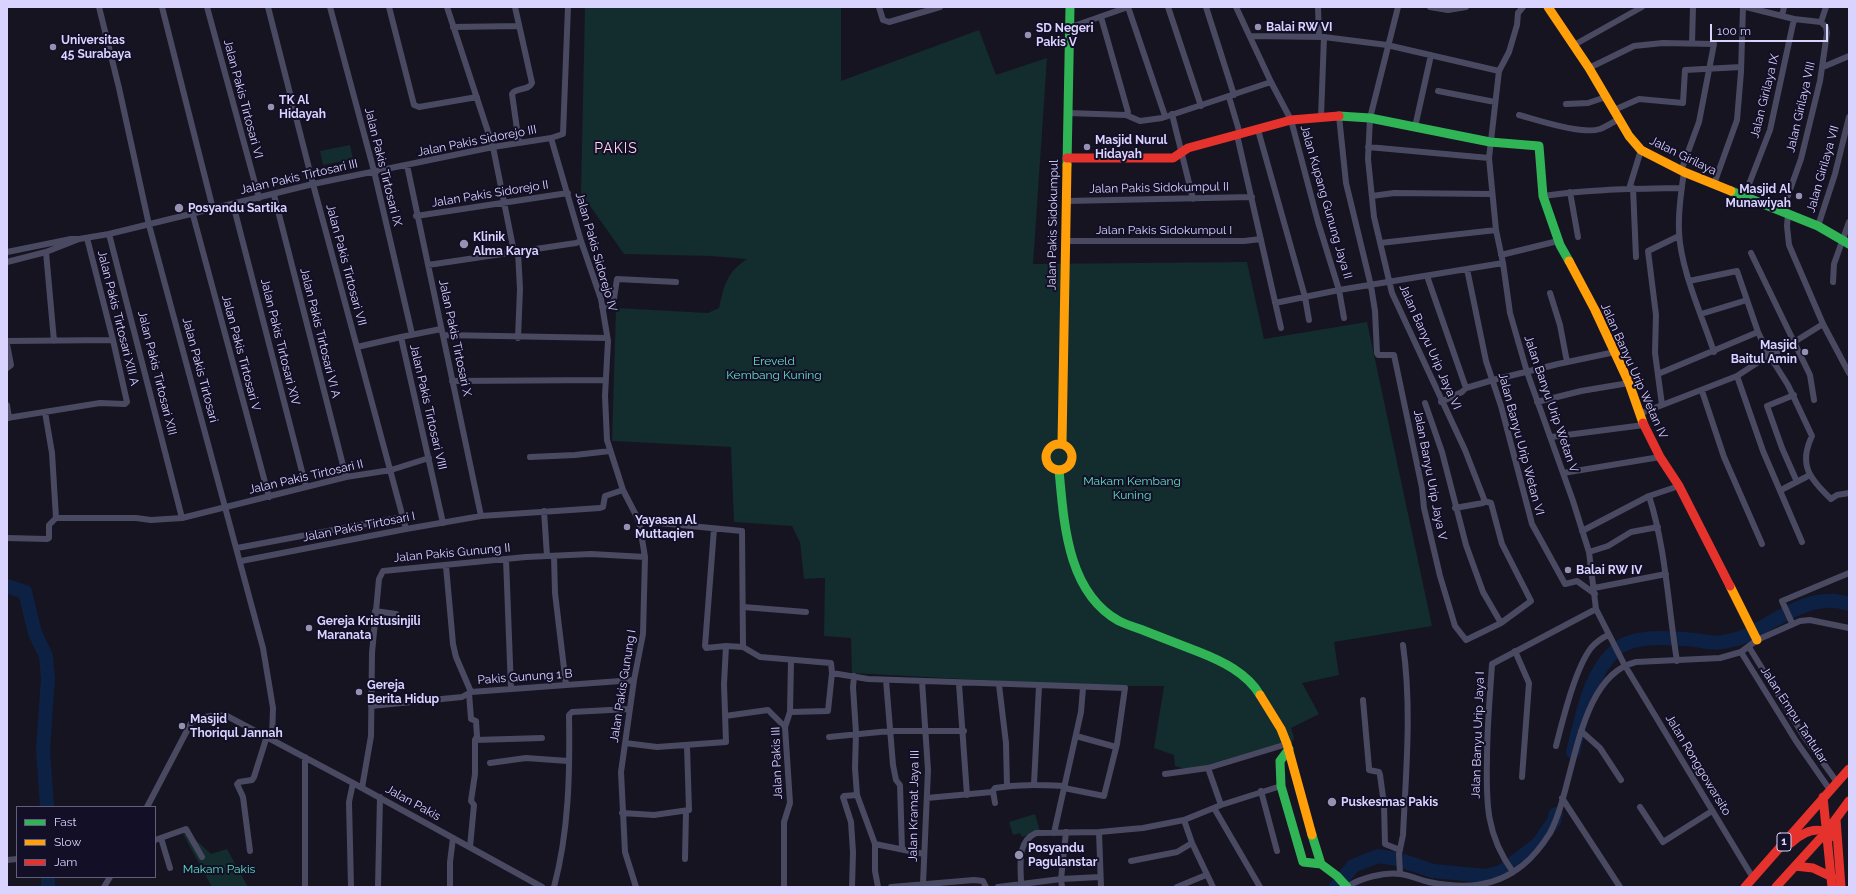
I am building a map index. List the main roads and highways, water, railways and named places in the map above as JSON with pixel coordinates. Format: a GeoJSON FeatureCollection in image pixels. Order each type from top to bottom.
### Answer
{"type":"FeatureCollection","features":[{"type":"Feature","properties":{"kind":"main road","name":"Jalan Pakis Sidokumpul"},"geometry":{"type":"LineString","coordinates":[[1062,443],[1068,113],[1072,27],[1070,7]]}},
{"type":"Feature","properties":{"kind":"main road","name":"Jalan Girilaya"},"geometry":{"type":"LineString","coordinates":[[1548,7],[1589,68],[1629,136],[1641,150],[1683,172],[1818,226],[1846,243]]}},
{"type":"Feature","properties":{"kind":"main road","name":"Jalan Banyu Urip Wetan IV"},"geometry":{"type":"LineString","coordinates":[[1067,158],[1173,158],[1178,156],[1181,151],[1291,120],[1339,116],[1370,118],[1490,142],[1539,146],[1543,196],[1558,242],[1615,352],[1629,383],[1644,425],[1660,457],[1679,486],[1755,637]]}},
{"type":"Feature","properties":{"kind":"main road"},"geometry":{"type":"LineString","coordinates":[[1062,443],[1070,451],[1072,457],[1070,464],[1059,470],[1052,469],[1046,456],[1050,447],[1062,443]]}},
{"type":"Feature","properties":{"kind":"main road"},"geometry":{"type":"LineString","coordinates":[[1059,470],[1065,529],[1078,578],[1090,597],[1119,621],[1217,659],[1235,670],[1255,687],[1281,728],[1288,746],[1290,759],[1321,864],[1344,883]]}},
{"type":"Feature","properties":{"kind":"main road"},"geometry":{"type":"LineString","coordinates":[[1288,746],[1280,761],[1281,786],[1302,861],[1307,864],[1321,864]]}},
{"type":"Feature","properties":{"kind":"main road","name":"1"},"geometry":{"type":"LineString","coordinates":[[1745,887],[1849,769]]}},
{"type":"Feature","properties":{"kind":"main road"},"geometry":{"type":"LineString","coordinates":[[1826,794],[1827,831],[1832,887]]}},
{"type":"Feature","properties":{"kind":"main road","name":"1"},"geometry":{"type":"LineString","coordinates":[[1776,887],[1827,831],[1849,802]]}},
{"type":"Feature","properties":{"kind":"main road"},"geometry":{"type":"LineString","coordinates":[[1292,824],[1307,819]]}},
{"type":"Feature","properties":{"kind":"main road"},"geometry":{"type":"LineString","coordinates":[[1836,820],[1841,887]]}},
{"type":"Feature","properties":{"kind":"main road"},"geometry":{"type":"LineString","coordinates":[[1761,868],[1771,865],[1796,837],[1804,832],[1820,830],[1827,831],[1837,839]]}},
{"type":"Feature","properties":{"kind":"main road"},"geometry":{"type":"LineString","coordinates":[[1795,866],[1813,868],[1832,877]]}},
{"type":"Feature","properties":{"kind":"waterway"},"geometry":{"type":"LineString","coordinates":[[7,586],[25,592],[35,633],[46,656],[48,679],[43,749],[47,806]]}},
{"type":"Feature","properties":{"kind":"waterway"},"geometry":{"type":"LineString","coordinates":[[1573,752],[1583,711],[1592,684],[1606,660],[1623,645],[1632,641],[1654,638],[1676,638],[1719,643],[1745,636],[1808,604],[1821,601],[1835,601],[1849,604]]}},
{"type":"Feature","properties":{"kind":"waterway"},"geometry":{"type":"LineString","coordinates":[[1336,887],[1353,866],[1378,856],[1397,859],[1433,871],[1487,876],[1501,872],[1538,844],[1554,821],[1556,814]]}},
{"type":"Feature","properties":{"kind":"waterway"},"geometry":{"type":"LineString","coordinates":[[48,878],[48,887]]}},
{"type":"Feature","properties":{"kind":"place","name":"Balai RW VI"},"geometry":{"type":"Point","coordinates":[1258,27]}},
{"type":"Feature","properties":{"kind":"place","name":"SD Negeri Pakis V"},"geometry":{"type":"Point","coordinates":[1028,35]}},
{"type":"Feature","properties":{"kind":"place","name":"Universitas 45 Surabaya"},"geometry":{"type":"Point","coordinates":[53,47]}},
{"type":"Feature","properties":{"kind":"place","name":"TK Al Hidayah"},"geometry":{"type":"Point","coordinates":[271,107]}},
{"type":"Feature","properties":{"kind":"place","name":"Masjid Nurul Hidayah"},"geometry":{"type":"Point","coordinates":[1087,147]}},
{"type":"Feature","properties":{"kind":"place","name":"Masjid Al Munawiyah"},"geometry":{"type":"Point","coordinates":[1799,196]}},
{"type":"Feature","properties":{"kind":"place","name":"Posyandu Sartika"},"geometry":{"type":"Point","coordinates":[179,208]}},
{"type":"Feature","properties":{"kind":"place","name":"Klinik Alma Karya"},"geometry":{"type":"Point","coordinates":[464,244]}},
{"type":"Feature","properties":{"kind":"place","name":"Masjid Baitul Amin"},"geometry":{"type":"Point","coordinates":[1805,352]}},
{"type":"Feature","properties":{"kind":"place","name":"Yayasan Al Muttaqien"},"geometry":{"type":"Point","coordinates":[627,527]}},
{"type":"Feature","properties":{"kind":"place","name":"Balai RW IV"},"geometry":{"type":"Point","coordinates":[1568,570]}},
{"type":"Feature","properties":{"kind":"place","name":"Gereja Kristusinjili Maranata"},"geometry":{"type":"Point","coordinates":[309,628]}},
{"type":"Feature","properties":{"kind":"place","name":"Gereja Berita Hidup"},"geometry":{"type":"Point","coordinates":[359,692]}},
{"type":"Feature","properties":{"kind":"place","name":"Masjid Thoriqul Jannah"},"geometry":{"type":"Point","coordinates":[182,726]}},
{"type":"Feature","properties":{"kind":"place","name":"Puskesmas Pakis"},"geometry":{"type":"Point","coordinates":[1332,802]}},
{"type":"Feature","properties":{"kind":"place","name":"Posyandu Pagulanstar"},"geometry":{"type":"Point","coordinates":[1019,855]}},
{"type":"Feature","properties":{"kind":"district","name":"PAKIS"},"geometry":{"type":"Point","coordinates":[616,149]}},
{"type":"Feature","properties":{"kind":"park label","name":"Ereveld Kembang Kuning"},"geometry":{"type":"Point","coordinates":[774,368]}},
{"type":"Feature","properties":{"kind":"park label","name":"Makam Kembang Kuning"},"geometry":{"type":"Point","coordinates":[1132,488]}},
{"type":"Feature","properties":{"kind":"park label","name":"Makam Pakis"},"geometry":{"type":"Point","coordinates":[219,869]}}]}
